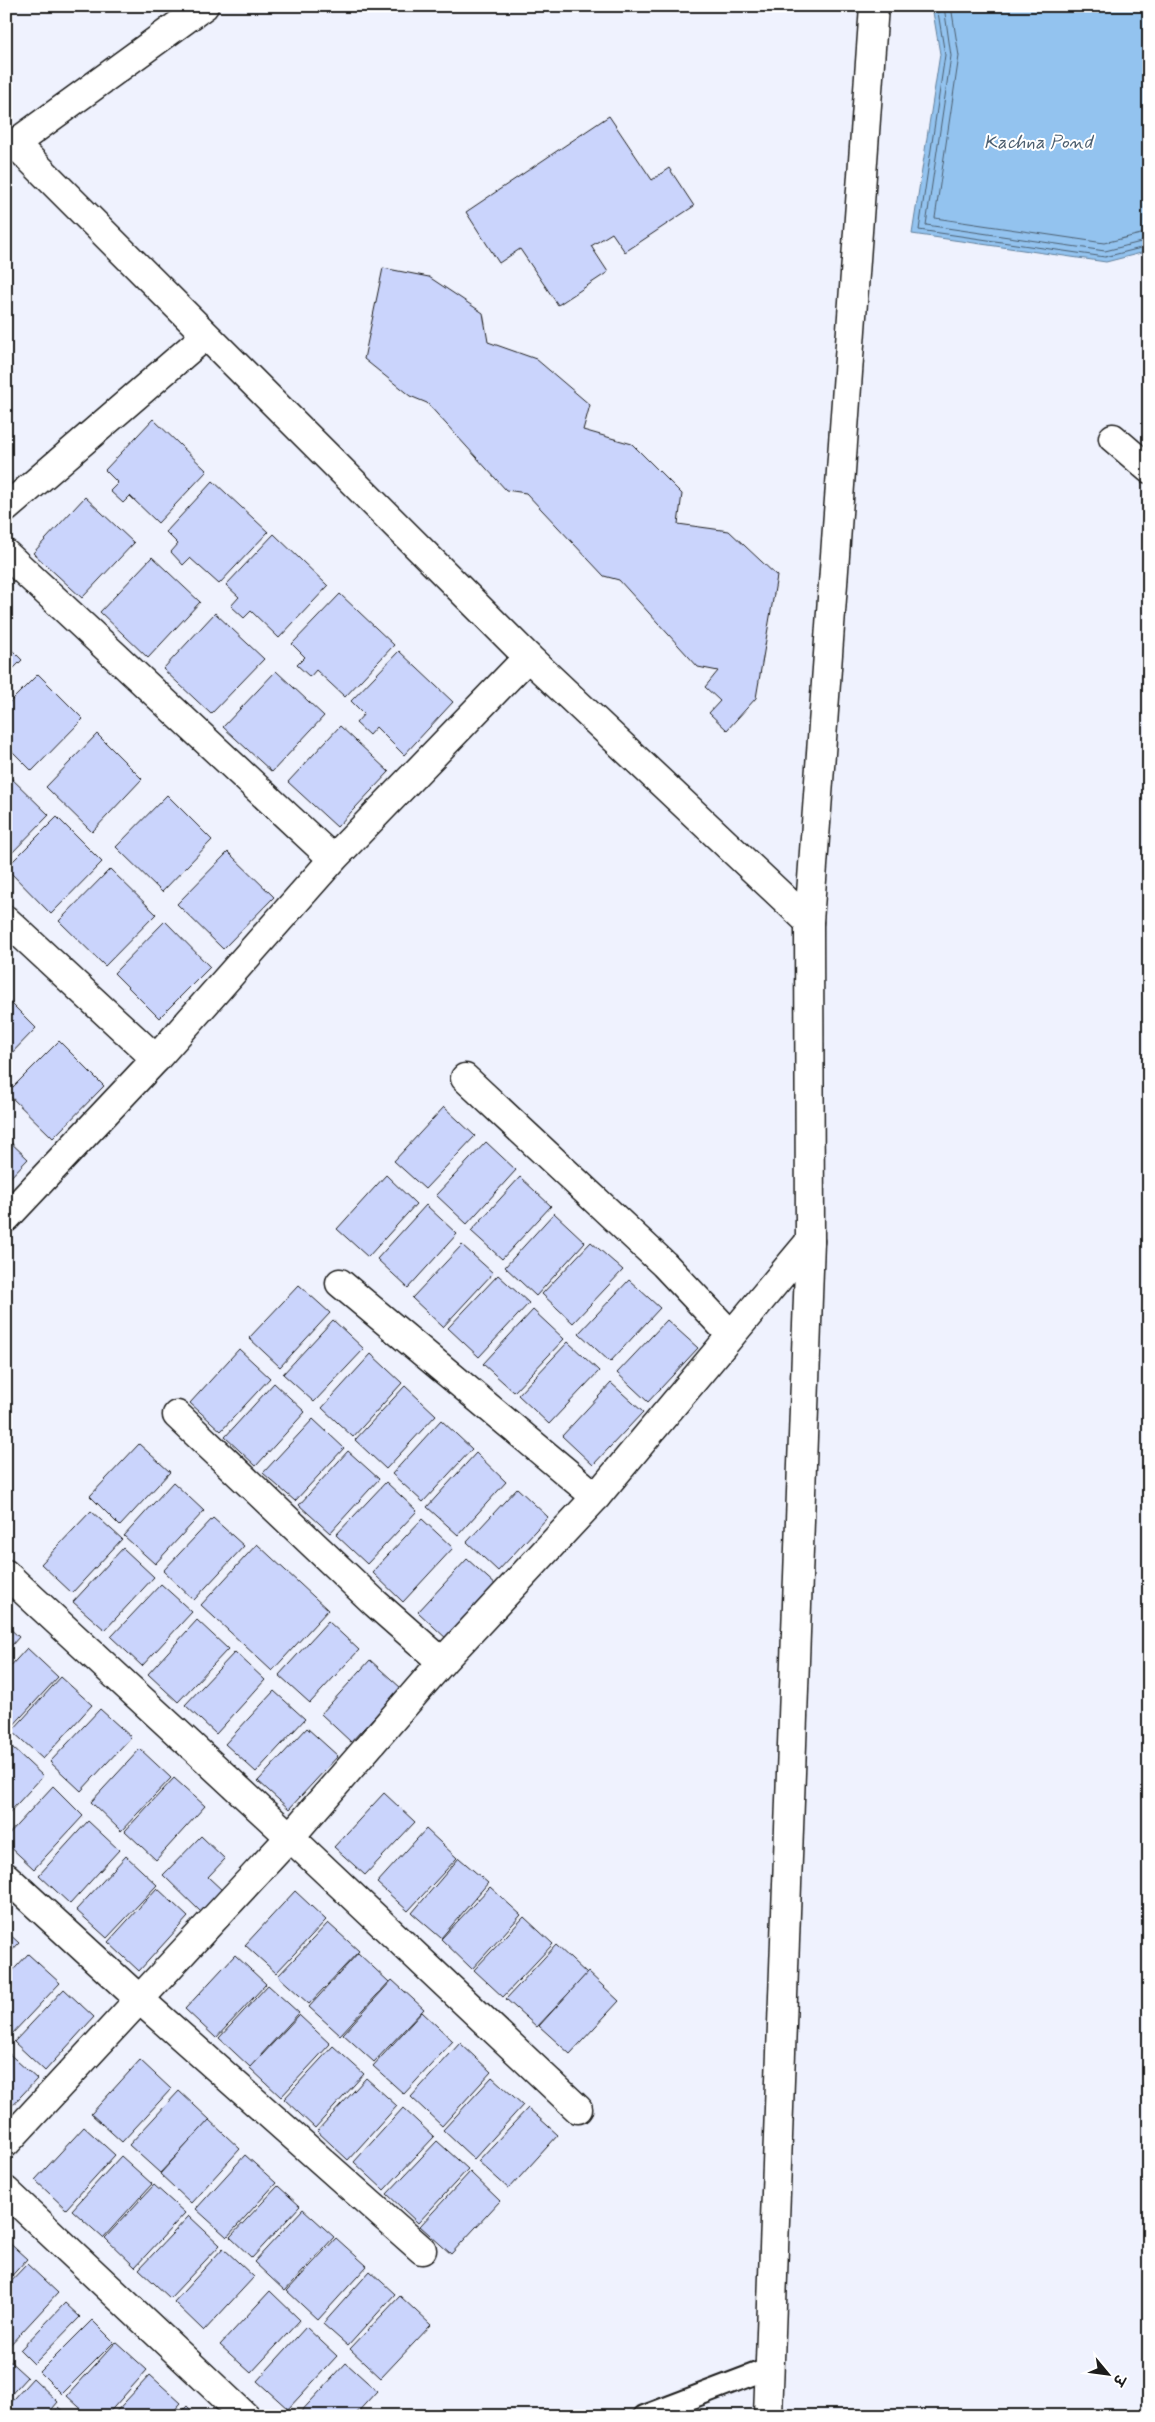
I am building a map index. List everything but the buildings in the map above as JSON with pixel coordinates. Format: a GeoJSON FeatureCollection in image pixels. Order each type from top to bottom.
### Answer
{"type":"FeatureCollection","features":[{"type":"Feature","properties":{"kind":"street"},"geometry":{"type":"LineString","coordinates":[[204,6],[11,147],[205,336],[528,657],[809,922]]}},
{"type":"Feature","properties":{"kind":"street"},"geometry":{"type":"LineString","coordinates":[[768,2416],[810,1241],[809,922],[874,6]]}},
{"type":"Feature","properties":{"kind":"street"},"geometry":{"type":"LineString","coordinates":[[6,508],[205,336]]}},
{"type":"Feature","properties":{"kind":"street"},"geometry":{"type":"LineString","coordinates":[[1113,438],[1149,469]]}},
{"type":"Feature","properties":{"kind":"street"},"geometry":{"type":"LineString","coordinates":[[6,554],[333,859]]}},
{"type":"Feature","properties":{"kind":"street"},"geometry":{"type":"LineString","coordinates":[[6,1218],[156,1059],[333,859],[528,657]]}},
{"type":"Feature","properties":{"kind":"street"},"geometry":{"type":"LineString","coordinates":[[6,920],[156,1059]]}},
{"type":"Feature","properties":{"kind":"street"},"geometry":{"type":"LineString","coordinates":[[465,1078],[664,1264],[731,1335]]}},
{"type":"Feature","properties":{"kind":"street"},"geometry":{"type":"LineString","coordinates":[[6,2143],[138,1998],[290,1836],[442,1662],[596,1497],[810,1241]]}},
{"type":"Feature","properties":{"kind":"street"},"geometry":{"type":"LineString","coordinates":[[340,1283],[596,1497]]}},
{"type":"Feature","properties":{"kind":"street"},"geometry":{"type":"LineString","coordinates":[[177,1414],[375,1603],[442,1662]]}},
{"type":"Feature","properties":{"kind":"street"},"geometry":{"type":"LineString","coordinates":[[6,1574],[290,1836],[578,2109]]}},
{"type":"Feature","properties":{"kind":"street"},"geometry":{"type":"LineString","coordinates":[[6,1878],[422,2250]]}},
{"type":"Feature","properties":{"kind":"street"},"geometry":{"type":"LineString","coordinates":[[6,2191],[245,2416]]}},
{"type":"Feature","properties":{"kind":"lane"},"geometry":{"type":"LineString","coordinates":[[644,2416],[770,2368]]}},
{"type":"Feature","properties":{"kind":"water","name":"Kachna Pond"},"geometry":{"type":"Polygon","coordinates":[[[932,6],[1149,6],[1149,251],[1106,262],[912,234],[940,54],[932,6]]]}}]}
